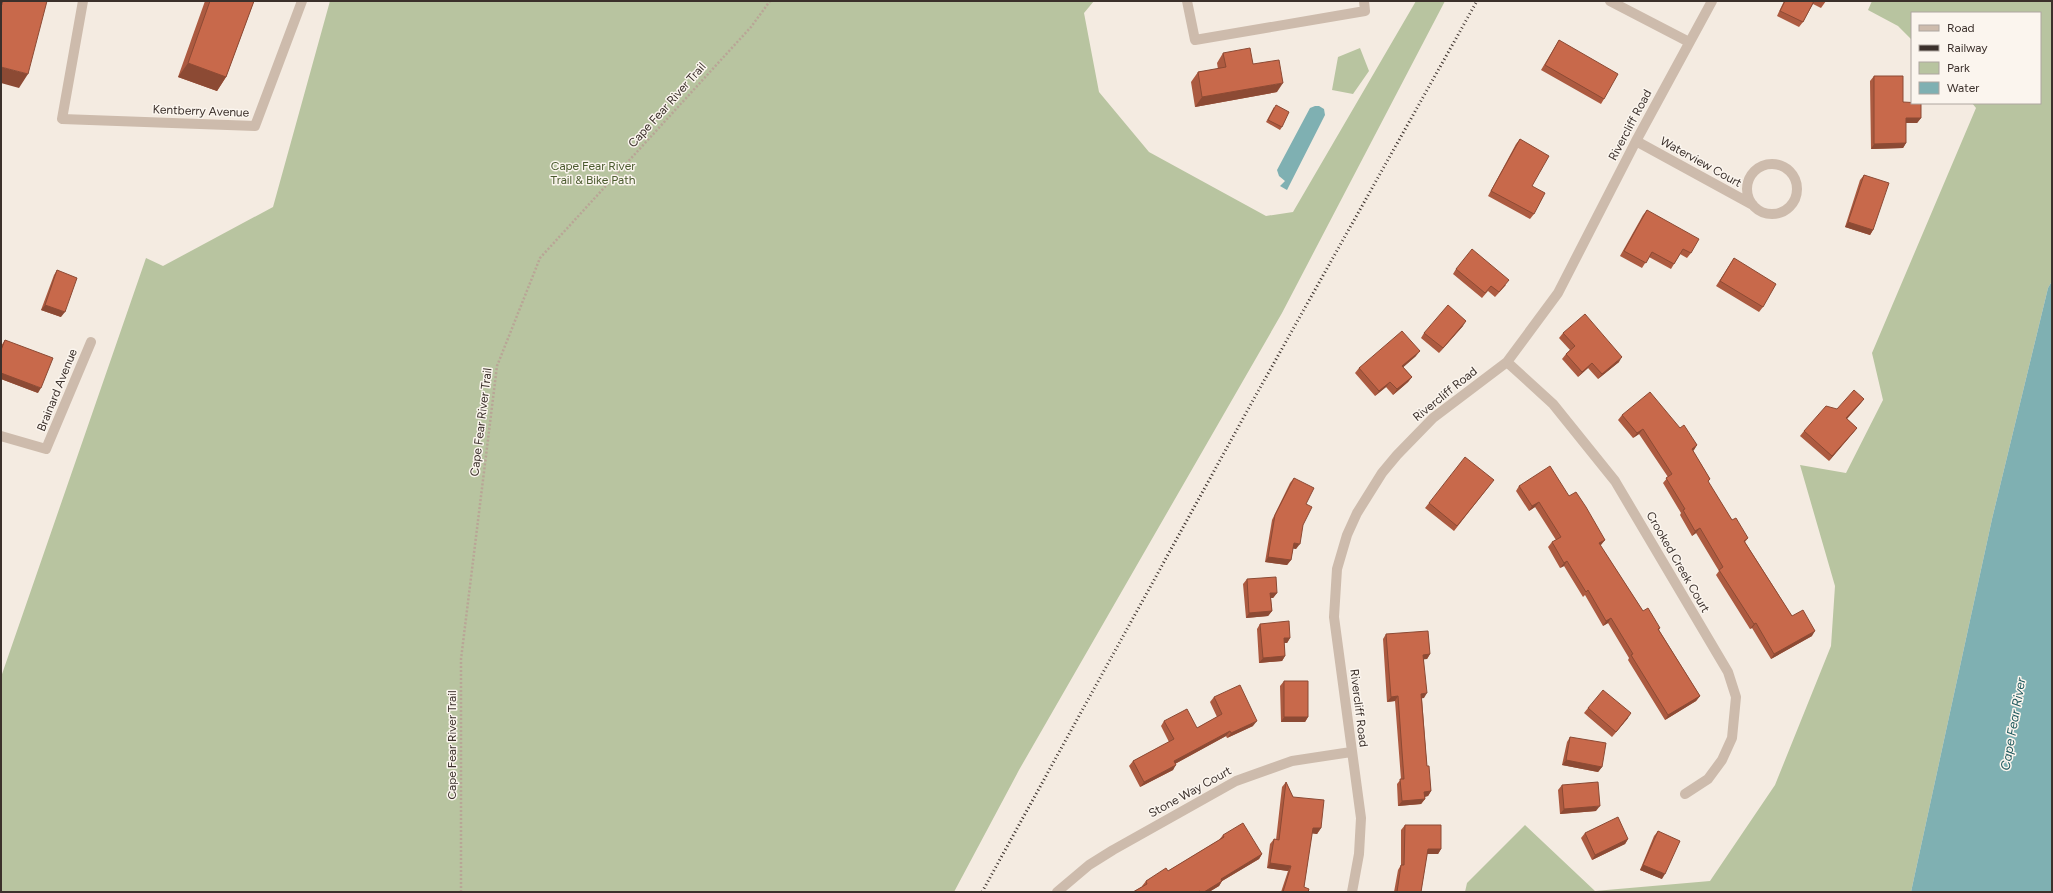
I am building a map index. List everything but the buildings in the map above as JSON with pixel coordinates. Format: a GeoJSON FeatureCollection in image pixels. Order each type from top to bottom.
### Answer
{"type":"FeatureCollection","features":[{"type":"Feature","properties":{"kind":"street","name":"Kentberry Avenue"},"geometry":{"type":"LineString","coordinates":[[83,1],[62,120],[255,126],[302,1]]}},
{"type":"Feature","properties":{"kind":"street"},"geometry":{"type":"LineString","coordinates":[[1187,1],[1195,40],[1365,11],[1364,1]]}},
{"type":"Feature","properties":{"kind":"street"},"geometry":{"type":"LineString","coordinates":[[1610,1],[1689,42]]}},
{"type":"Feature","properties":{"kind":"street","name":"Rivercliff Road"},"geometry":{"type":"LineString","coordinates":[[1352,892],[1359,854],[1361,818],[1359,794],[1351,752],[1334,617],[1337,570],[1347,535],[1357,513],[1382,473],[1397,455],[1433,418],[1507,362],[1558,293],[1636,141],[1712,1]]}},
{"type":"Feature","properties":{"kind":"street","name":"Waterview Court"},"geometry":{"type":"LineString","coordinates":[[1636,141],[1766,214],[1774,215],[1788,209],[1793,203],[1797,188],[1791,172],[1784,167],[1776,165],[1767,165],[1759,168],[1752,174],[1748,181],[1747,190],[1752,205]]}},
{"type":"Feature","properties":{"kind":"street","name":"Brainard Avenue"},"geometry":{"type":"LineString","coordinates":[[1,436],[46,449],[91,342]]}},
{"type":"Feature","properties":{"kind":"street","name":"Crooked Creek Court"},"geometry":{"type":"LineString","coordinates":[[1507,362],[1553,404],[1615,481],[1728,672],[1736,697],[1732,738],[1722,760],[1708,779],[1685,794]]}},
{"type":"Feature","properties":{"kind":"street","name":"Stone Way Court"},"geometry":{"type":"LineString","coordinates":[[1057,892],[1089,865],[1113,850],[1236,781],[1292,761],[1351,752]]}},
{"type":"Feature","properties":{"kind":"path","name":"Cape Fear River Trail"},"geometry":{"type":"LineString","coordinates":[[461,892],[461,659],[497,366],[540,258],[751,27],[770,1]]}},
{"type":"Feature","properties":{"kind":"green space","name":"Cape Fear River Trail & Bike Path"},"geometry":{"type":"Polygon","coordinates":[[[330,1],[1094,1],[1084,13],[1099,92],[1149,152],[1266,216],[1293,212],[1416,1],[1445,1],[1282,313],[1019,770],[954,892],[1,892],[1,677],[146,258],[163,266],[273,207],[330,1]]]}},
{"type":"Feature","properties":{"kind":"green space"},"geometry":{"type":"Polygon","coordinates":[[[1872,1],[2052,1],[2052,281],[2048,288],[1992,519],[1911,892],[1465,892],[1467,883],[1525,825],[1595,891],[1710,881],[1775,785],[1831,646],[1835,586],[1800,465],[1846,473],[1883,400],[1872,353],[1976,108],[1973,104],[2041,104],[2041,12],[1911,12],[1911,39],[1898,26],[1868,10],[1872,1]]]}},
{"type":"Feature","properties":{"kind":"green space"},"geometry":{"type":"Polygon","coordinates":[[[1360,48],[1369,71],[1353,94],[1332,90],[1338,57],[1360,48]]]}},
{"type":"Feature","properties":{"kind":"water"},"geometry":{"type":"Polygon","coordinates":[[[1319,106],[1324,109],[1325,115],[1287,190],[1280,186],[1285,181],[1279,176],[1277,170],[1310,108],[1319,106]]]}},
{"type":"Feature","properties":{"kind":"water","name":"Cape Fear River"},"geometry":{"type":"Polygon","coordinates":[[[2052,281],[2052,892],[1911,892],[1992,519],[2048,288],[2052,281]]]}},
{"type":"Feature","properties":{"kind":"railway"},"geometry":{"type":"LineString","coordinates":[[982,892],[1256,395],[1477,1]]}}]}
